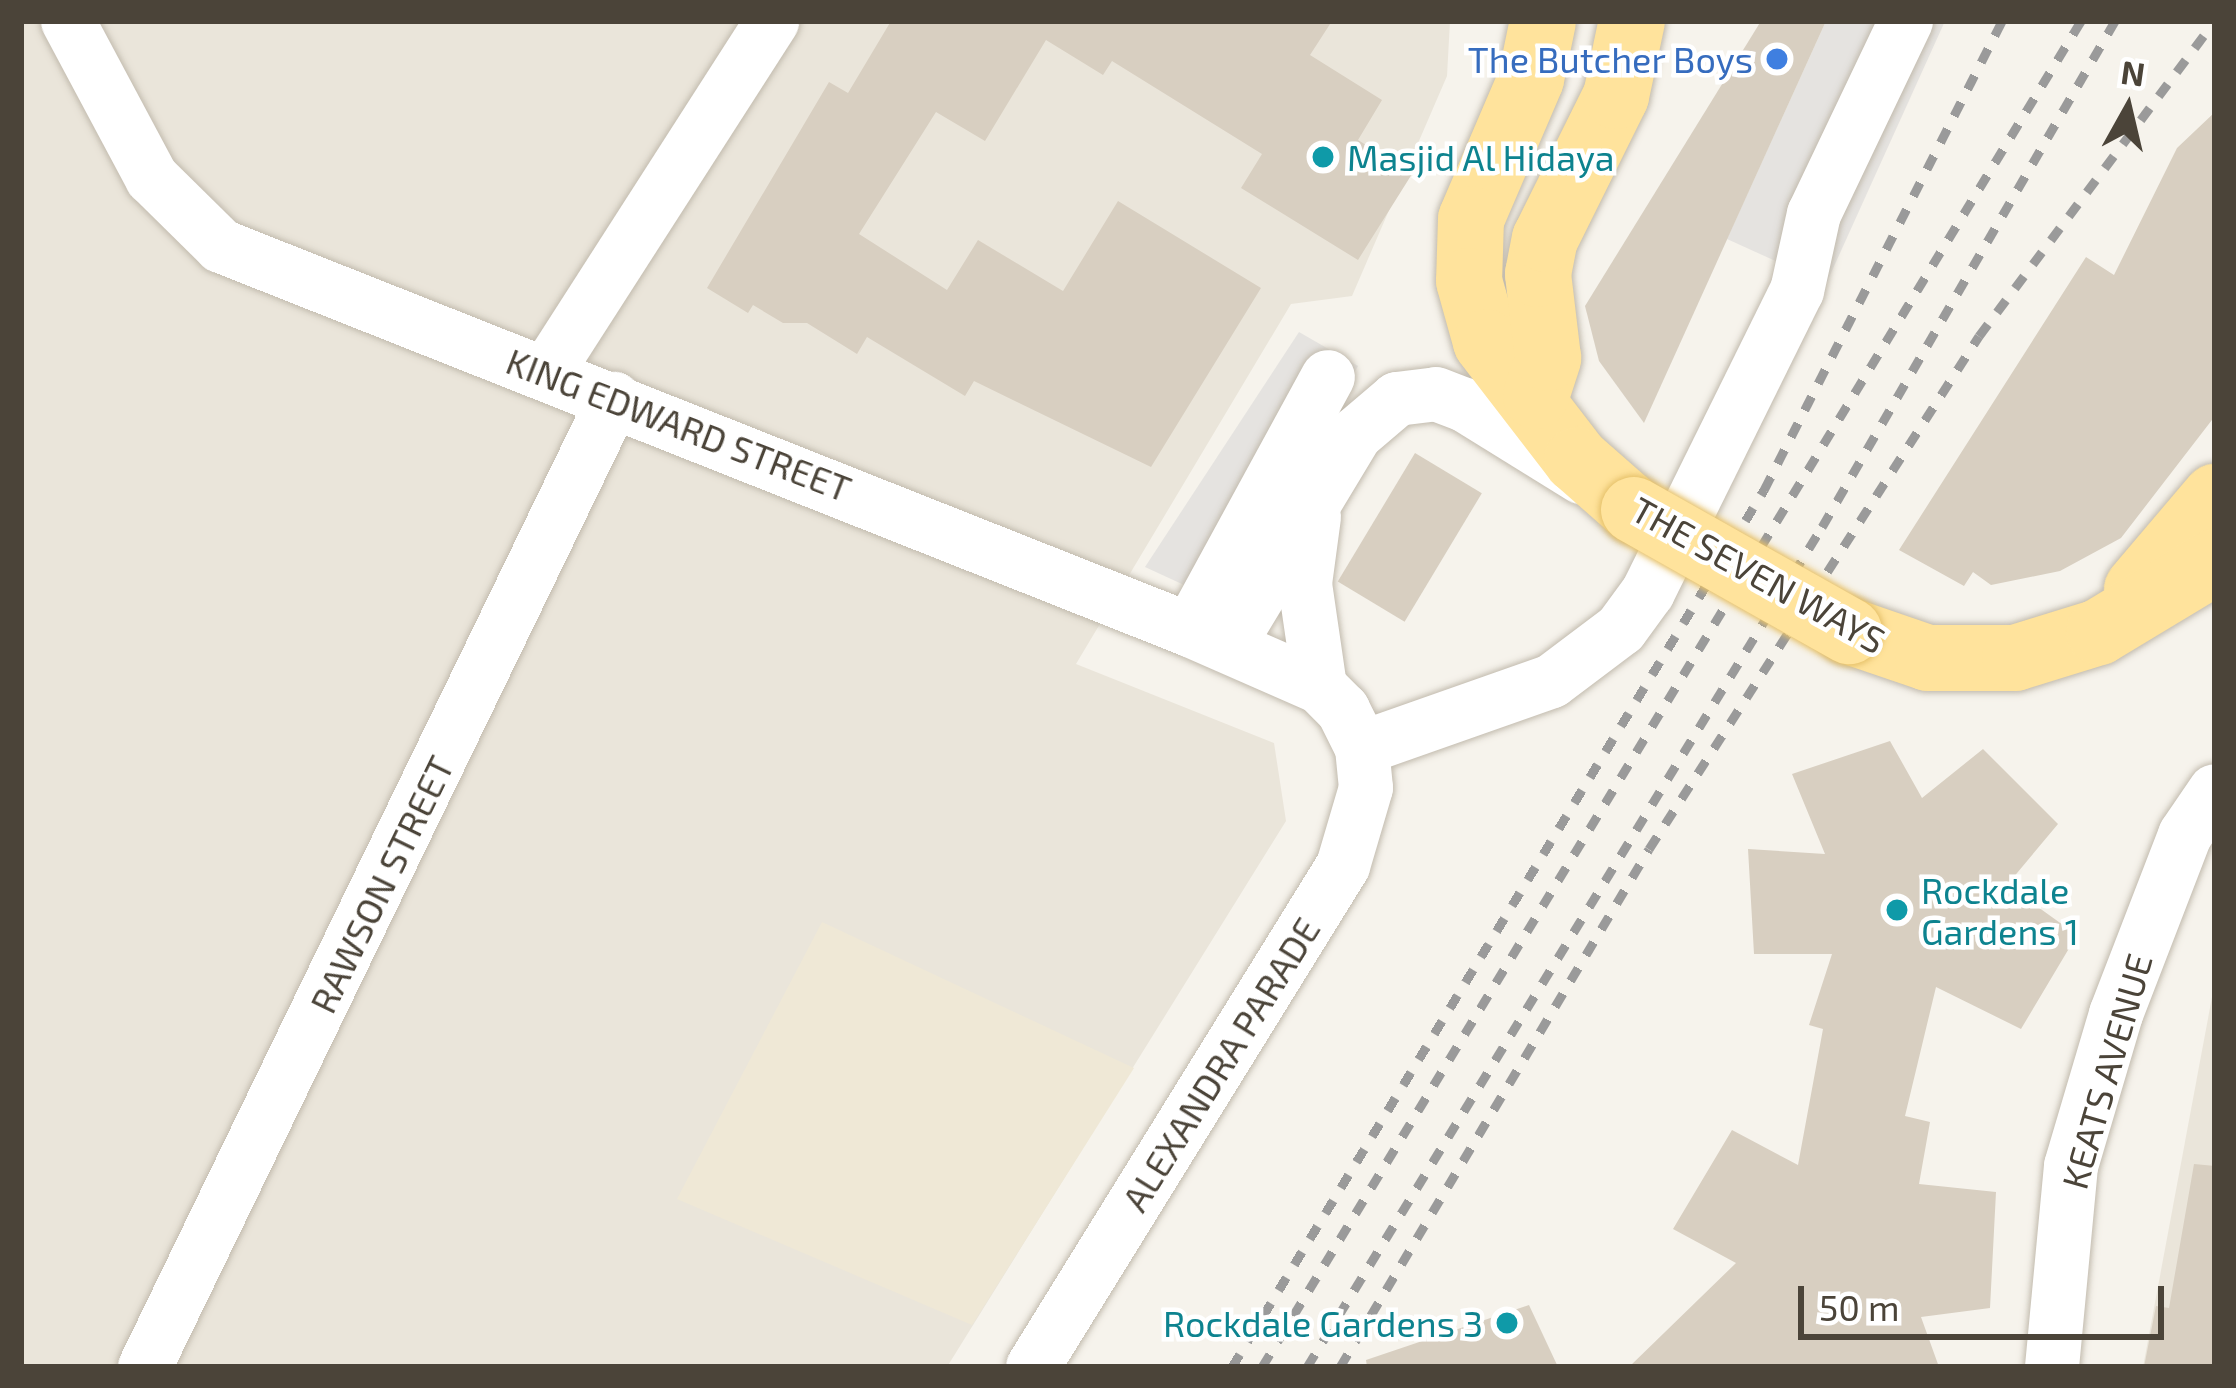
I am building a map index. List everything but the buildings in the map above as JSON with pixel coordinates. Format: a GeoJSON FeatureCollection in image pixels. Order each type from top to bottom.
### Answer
{"type":"FeatureCollection","features":[{"type":"Feature","properties":{"kind":"main road","name":"THE SEVEN WAYS"},"geometry":{"type":"LineString","coordinates":[[1543,21],[1531,79],[1471,219],[1469,281],[1486,342],[1536,396],[1577,460],[1634,510],[1850,631],[1974,662],[2058,649],[2099,632],[2215,562]]}},
{"type":"Feature","properties":{"kind":"main road"},"geometry":{"type":"LineString","coordinates":[[1536,396],[1548,358],[1538,274],[1545,239],[1616,96],[1632,21]]}},
{"type":"Feature","properties":{"kind":"main road"},"geometry":{"type":"LineString","coordinates":[[2099,632],[2215,497]]}},
{"type":"Feature","properties":{"kind":"street","name":"KING EDWARD STREET"},"geometry":{"type":"LineString","coordinates":[[68,21],[152,178],[196,229],[1320,687]]}},
{"type":"Feature","properties":{"kind":"street"},"geometry":{"type":"LineString","coordinates":[[547,372],[772,21]]}},
{"type":"Feature","properties":{"kind":"street"},"geometry":{"type":"LineString","coordinates":[[1317,501],[1306,584],[1320,687],[1363,748],[1552,681],[1621,629],[1648,592],[1797,291],[1814,214],[1906,21]]}},
{"type":"Feature","properties":{"kind":"street"},"geometry":{"type":"LineString","coordinates":[[1209,638],[1328,376]]}},
{"type":"Feature","properties":{"kind":"street"},"geometry":{"type":"LineString","coordinates":[[1209,638],[1317,501],[1356,434],[1415,393],[1465,405],[1634,510]]}},
{"type":"Feature","properties":{"kind":"street","name":"RAWSON STREET"},"geometry":{"type":"LineString","coordinates":[[145,1367],[614,400]]}},
{"type":"Feature","properties":{"kind":"street","name":"ALEXANDRA PARADE"},"geometry":{"type":"LineString","coordinates":[[1033,1367],[1343,866],[1366,788],[1363,748]]}},
{"type":"Feature","properties":{"kind":"street","name":"KEATS AVENUE"},"geometry":{"type":"LineString","coordinates":[[2052,1367],[2071,1166],[2116,1014],[2185,835],[2215,791]]}},
{"type":"Feature","properties":{"kind":"shaded area"},"geometry":{"type":"Polygon","coordinates":[[[21,21],[1450,21],[1447,76],[1352,296],[1291,304],[1076,664],[1274,743],[1286,821],[947,1367],[21,1367],[21,21]]]}},
{"type":"Feature","properties":{"kind":"shaded area"},"geometry":{"type":"Polygon","coordinates":[[[1826,21],[1945,21],[1826,284],[1727,239],[1826,21]]]}},
{"type":"Feature","properties":{"kind":"shaded area"},"geometry":{"type":"Polygon","coordinates":[[[1299,332],[1358,366],[1221,602],[1145,567],[1299,332]]]}},
{"type":"Feature","properties":{"kind":"shaded area"},"geometry":{"type":"Polygon","coordinates":[[[822,922],[1134,1068],[972,1325],[677,1199],[822,922]]]}},
{"type":"Feature","properties":{"kind":"shaded area"},"geometry":{"type":"Polygon","coordinates":[[[2215,981],[2215,1367],[2143,1367],[2215,981]]]}},
{"type":"Feature","properties":{"kind":"railway"},"geometry":{"type":"LineString","coordinates":[[1232,1367],[1764,490],[2002,21]]}},
{"type":"Feature","properties":{"kind":"railway"},"geometry":{"type":"LineString","coordinates":[[1262,1367],[2081,21]]}},
{"type":"Feature","properties":{"kind":"railway"},"geometry":{"type":"LineString","coordinates":[[1307,1367],[1822,527],[2115,21]]}},
{"type":"Feature","properties":{"kind":"railway"},"geometry":{"type":"LineString","coordinates":[[1340,1367],[1649,849],[1979,336],[2215,21]]}},
{"type":"Feature","properties":{"kind":"place","name":"The Butcher Boys"},"geometry":{"type":"Point","coordinates":[1777,59]}},
{"type":"Feature","properties":{"kind":"place","name":"Masjid Al Hidaya"},"geometry":{"type":"Point","coordinates":[1323,157]}},
{"type":"Feature","properties":{"kind":"place","name":"Rockdale Gardens 1"},"geometry":{"type":"Point","coordinates":[1897,910]}},
{"type":"Feature","properties":{"kind":"place","name":"Rockdale Gardens 3"},"geometry":{"type":"Point","coordinates":[1507,1323]}}]}
